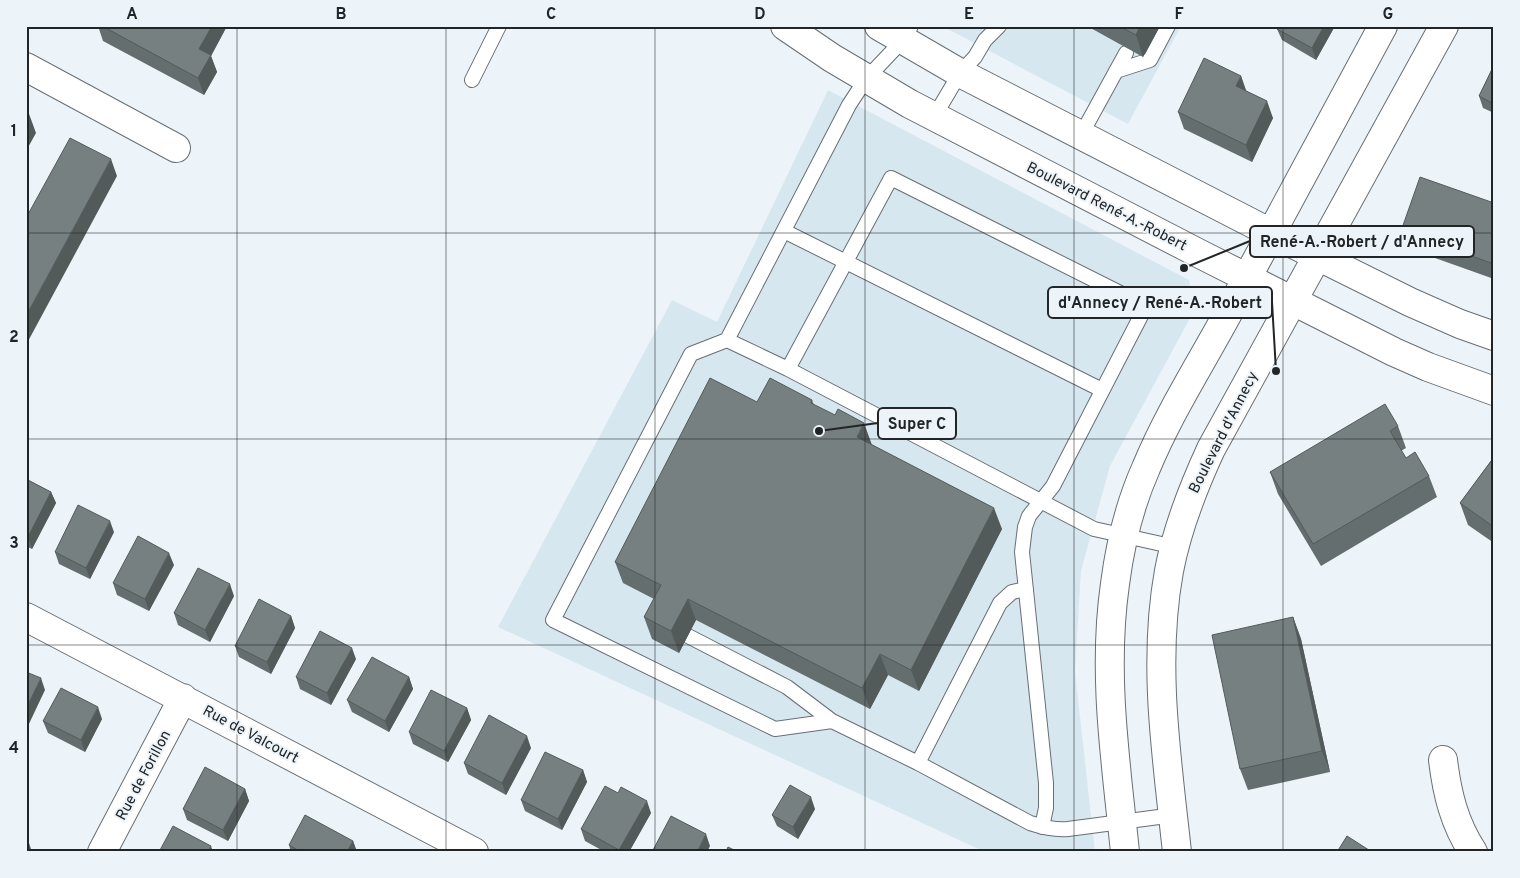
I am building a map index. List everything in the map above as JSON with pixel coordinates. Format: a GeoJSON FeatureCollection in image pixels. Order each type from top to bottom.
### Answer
{"type":"FeatureCollection","features":[{"type":"Feature","properties":{"kind":"street","name":"Boulevard René-A.-Robert"},"geometry":{"type":"LineString","coordinates":[[784,26],[866,78],[934,117],[1394,352],[1428,367],[1494,391]]}},
{"type":"Feature","properties":{"kind":"street"},"geometry":{"type":"LineString","coordinates":[[879,26],[907,33],[960,73],[1271,233],[1434,313],[1494,336]]}},
{"type":"Feature","properties":{"kind":"street"},"geometry":{"type":"LineString","coordinates":[[1125,852],[1110,706],[1108,656],[1112,607],[1124,535],[1144,470],[1174,408],[1248,277],[1383,26]]}},
{"type":"Feature","properties":{"kind":"street","name":"Boulevard d'Annecy"},"geometry":{"type":"LineString","coordinates":[[1177,852],[1164,716],[1161,652],[1165,598],[1174,547],[1200,471],[1269,342],[1294,300],[1444,26]]}},
{"type":"Feature","properties":{"kind":"street"},"geometry":{"type":"LineString","coordinates":[[26,67],[176,148]]}},
{"type":"Feature","properties":{"kind":"street","name":"Rue de Valcourt"},"geometry":{"type":"LineString","coordinates":[[26,617],[474,852]]}},
{"type":"Feature","properties":{"kind":"street","name":"Rue de Forillon"},"geometry":{"type":"LineString","coordinates":[[102,852],[183,698]]}},
{"type":"Feature","properties":{"kind":"street"},"geometry":{"type":"LineString","coordinates":[[1444,760],[1450,801],[1459,828],[1473,852]]}},
{"type":"Feature","properties":{"kind":"lane"},"geometry":{"type":"LineString","coordinates":[[472,80],[499,26]]}},
{"type":"Feature","properties":{"kind":"lane"},"geometry":{"type":"LineString","coordinates":[[934,117],[960,73],[975,58],[986,40],[999,26]]}},
{"type":"Feature","properties":{"kind":"lane"},"geometry":{"type":"LineString","coordinates":[[1116,71],[1150,60],[1168,26]]}},
{"type":"Feature","properties":{"kind":"lane"},"geometry":{"type":"LineString","coordinates":[[832,721],[775,729],[554,620],[691,354],[727,340],[849,105],[866,78],[907,33]]}},
{"type":"Feature","properties":{"kind":"lane"},"geometry":{"type":"LineString","coordinates":[[1081,135],[1126,53]]}},
{"type":"Feature","properties":{"kind":"lane"},"geometry":{"type":"LineString","coordinates":[[788,370],[890,178],[1146,306],[1053,486],[1029,516],[1024,527],[1022,552],[1046,783],[1046,808],[1042,827]]}},
{"type":"Feature","properties":{"kind":"lane"},"geometry":{"type":"LineString","coordinates":[[784,231],[1102,390]]}},
{"type":"Feature","properties":{"kind":"lane"},"geometry":{"type":"LineString","coordinates":[[727,340],[1094,529],[1174,547]]}},
{"type":"Feature","properties":{"kind":"lane"},"geometry":{"type":"LineString","coordinates":[[918,763],[1000,603],[1012,592],[1026,589]]}},
{"type":"Feature","properties":{"kind":"lane"},"geometry":{"type":"LineString","coordinates":[[688,636],[787,687],[832,721],[918,763],[1030,823],[1056,830],[1174,815]]}},
{"type":"Feature","properties":{"kind":"shaded area"},"geometry":{"type":"Polygon","coordinates":[[[942,26],[1181,26],[1128,124],[942,26]]]}},
{"type":"Feature","properties":{"kind":"shaded area"},"geometry":{"type":"Polygon","coordinates":[[[828,90],[1189,280],[1195,309],[1110,466],[1081,571],[1075,671],[1095,852],[985,852],[498,627],[672,300],[717,322],[828,90]]]}},
{"type":"Feature","properties":{"kind":"building"},"geometry":{"type":"Polygon","coordinates":[[[102,26],[212,26],[199,49],[211,55],[198,78],[102,26]]]}},
{"type":"Feature","properties":{"kind":"building"},"geometry":{"type":"Polygon","coordinates":[[[1119,26],[1140,26],[1136,35],[1119,26]]]}},
{"type":"Feature","properties":{"kind":"building"},"geometry":{"type":"Polygon","coordinates":[[[1279,26],[1324,26],[1312,48],[1277,29],[1279,26]]]}},
{"type":"Feature","properties":{"kind":"building"},"geometry":{"type":"Polygon","coordinates":[[[1204,58],[1241,76],[1236,86],[1267,101],[1246,145],[1178,112],[1204,58]]]}},
{"type":"Feature","properties":{"kind":"building"},"geometry":{"type":"Polygon","coordinates":[[[1494,65],[1494,104],[1479,96],[1494,65]]]}},
{"type":"Feature","properties":{"kind":"building"},"geometry":{"type":"Polygon","coordinates":[[[70,138],[111,159],[26,316],[26,218],[70,138]]]}},
{"type":"Feature","properties":{"kind":"building"},"geometry":{"type":"Polygon","coordinates":[[[1420,177],[1494,203],[1494,264],[1401,231],[1420,177]]]}},
{"type":"Feature","properties":{"kind":"building"},"geometry":{"type":"Polygon","coordinates":[[[710,378],[757,402],[770,378],[812,400],[811,403],[835,415],[838,409],[864,423],[857,437],[994,508],[911,670],[880,654],[862,688],[688,599],[671,631],[644,617],[661,585],[615,562],[710,378]]]}},
{"type":"Feature","properties":{"kind":"building"},"geometry":{"type":"Polygon","coordinates":[[[1385,404],[1398,426],[1390,431],[1406,458],[1415,452],[1429,476],[1313,544],[1270,472],[1385,404]]]}},
{"type":"Feature","properties":{"kind":"building"},"geometry":{"type":"Polygon","coordinates":[[[1494,457],[1494,527],[1460,503],[1494,457]]]}},
{"type":"Feature","properties":{"kind":"building"},"geometry":{"type":"Polygon","coordinates":[[[26,479],[51,492],[28,537],[26,536],[26,479]]]}},
{"type":"Feature","properties":{"kind":"building"},"geometry":{"type":"Polygon","coordinates":[[[78,505],[110,521],[86,568],[55,552],[78,505]]]}},
{"type":"Feature","properties":{"kind":"building"},"geometry":{"type":"Polygon","coordinates":[[[138,536],[169,553],[145,599],[113,583],[138,536]]]}},
{"type":"Feature","properties":{"kind":"building"},"geometry":{"type":"Polygon","coordinates":[[[198,568],[230,584],[205,630],[174,613],[198,568]]]}},
{"type":"Feature","properties":{"kind":"building"},"geometry":{"type":"Polygon","coordinates":[[[259,599],[291,616],[267,662],[235,646],[259,599]]]}},
{"type":"Feature","properties":{"kind":"building"},"geometry":{"type":"Polygon","coordinates":[[[1293,617],[1322,751],[1240,769],[1212,635],[1293,617]]]}},
{"type":"Feature","properties":{"kind":"building"},"geometry":{"type":"Polygon","coordinates":[[[320,631],[352,648],[327,693],[296,677],[320,631]]]}},
{"type":"Feature","properties":{"kind":"building"},"geometry":{"type":"Polygon","coordinates":[[[372,657],[409,677],[385,721],[347,700],[372,657]]]}},
{"type":"Feature","properties":{"kind":"building"},"geometry":{"type":"Polygon","coordinates":[[[26,672],[41,678],[26,709],[26,672]]]}},
{"type":"Feature","properties":{"kind":"building"},"geometry":{"type":"Polygon","coordinates":[[[61,688],[98,707],[81,740],[43,721],[61,688]]]}},
{"type":"Feature","properties":{"kind":"building"},"geometry":{"type":"Polygon","coordinates":[[[431,690],[467,708],[444,751],[409,732],[431,690]]]}},
{"type":"Feature","properties":{"kind":"building"},"geometry":{"type":"Polygon","coordinates":[[[489,715],[527,736],[502,783],[464,763],[489,715]]]}},
{"type":"Feature","properties":{"kind":"building"},"geometry":{"type":"Polygon","coordinates":[[[545,752],[583,770],[558,819],[521,800],[545,752]]]}},
{"type":"Feature","properties":{"kind":"building"},"geometry":{"type":"Polygon","coordinates":[[[205,767],[245,789],[223,830],[183,809],[205,767]]]}},
{"type":"Feature","properties":{"kind":"building"},"geometry":{"type":"Polygon","coordinates":[[[790,785],[811,797],[793,827],[772,815],[790,785]]]}},
{"type":"Feature","properties":{"kind":"building"},"geometry":{"type":"Polygon","coordinates":[[[605,786],[618,793],[621,787],[647,801],[619,850],[581,829],[605,786]]]}},
{"type":"Feature","properties":{"kind":"building"},"geometry":{"type":"Polygon","coordinates":[[[305,815],[353,841],[347,852],[301,852],[289,845],[305,815]]]}},
{"type":"Feature","properties":{"kind":"building"},"geometry":{"type":"Polygon","coordinates":[[[671,816],[706,834],[697,852],[652,852],[671,816]]]}},
{"type":"Feature","properties":{"kind":"building"},"geometry":{"type":"Polygon","coordinates":[[[173,826],[211,846],[208,852],[159,852],[173,826]]]}},
{"type":"Feature","properties":{"kind":"building"},"geometry":{"type":"Polygon","coordinates":[[[1347,836],[1372,852],[1337,852],[1347,836]]]}},
{"type":"Feature","properties":{"kind":"building"},"geometry":{"type":"Polygon","coordinates":[[[728,847],[738,852],[726,852],[728,847]]]}},
{"type":"Feature","properties":{"kind":"place","name":"René-A.-Robert / d'Annecy"},"geometry":{"type":"Point","coordinates":[1184,268]}},
{"type":"Feature","properties":{"kind":"place","name":"d'Annecy / René-A.-Robert"},"geometry":{"type":"Point","coordinates":[1276,371]}},
{"type":"Feature","properties":{"kind":"place","name":"Super C"},"geometry":{"type":"Point","coordinates":[819,431]}}]}
